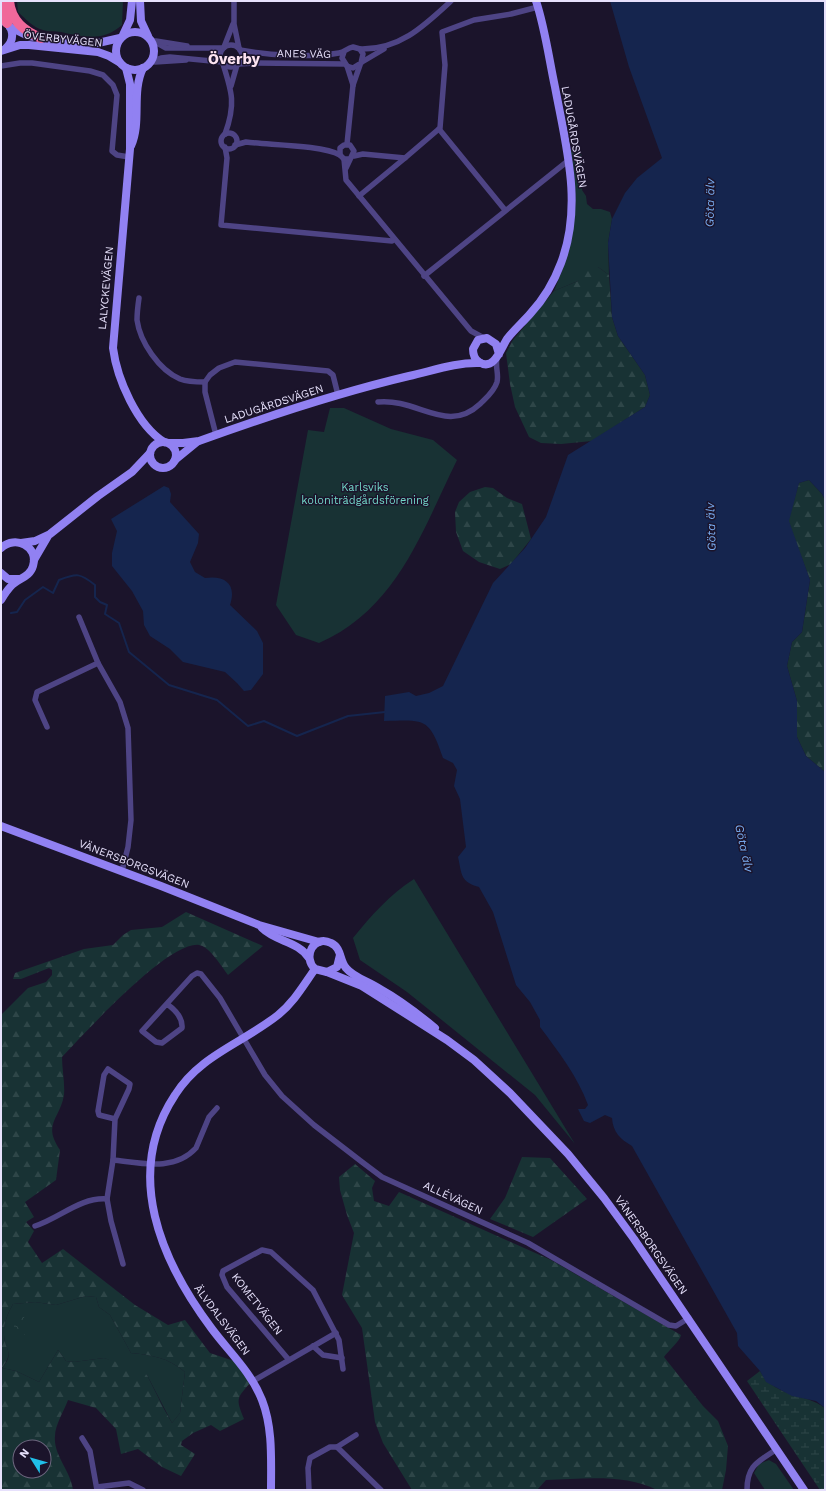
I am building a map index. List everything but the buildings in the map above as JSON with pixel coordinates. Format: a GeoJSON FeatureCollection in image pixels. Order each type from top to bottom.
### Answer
{"type":"FeatureCollection","features":[{"type":"Feature","properties":{"kind":"highway"},"geometry":{"type":"LineString","coordinates":[[3,1],[6,23]]}},
{"type":"Feature","properties":{"kind":"highway"},"geometry":{"type":"LineString","coordinates":[[9,1],[12,13],[19,25],[31,34],[41,38]]}},
{"type":"Feature","properties":{"kind":"main road","name":"ÖVERBYVÄGEN"},"geometry":{"type":"LineString","coordinates":[[119,62],[116,55],[116,48],[130,20],[132,1]]}},
{"type":"Feature","properties":{"kind":"main road"},"geometry":{"type":"LineString","coordinates":[[129,153],[135,132],[138,80],[154,52],[141,21],[140,1]]}},
{"type":"Feature","properties":{"kind":"main road","name":"LADUGÅRDSVÄGEN"},"geometry":{"type":"LineString","coordinates":[[498,356],[512,332],[530,314],[545,294],[563,258],[572,216],[572,182],[569,160],[537,4]]}},
{"type":"Feature","properties":{"kind":"main road","name":"ÖVERBYVÄGEN"},"geometry":{"type":"LineString","coordinates":[[6,23],[21,34],[41,38],[98,44],[137,31],[149,38]]}},
{"type":"Feature","properties":{"kind":"main road","name":"ÖVERBYVÄGEN"},"geometry":{"type":"LineString","coordinates":[[3,50],[12,39],[6,23]]}},
{"type":"Feature","properties":{"kind":"main road","name":"ÖVERBYVÄGEN"},"geometry":{"type":"LineString","coordinates":[[3,50],[20,45],[103,53],[119,62],[126,68]]}},
{"type":"Feature","properties":{"kind":"main road"},"geometry":{"type":"LineString","coordinates":[[126,68],[133,70],[147,65]]}},
{"type":"Feature","properties":{"kind":"main road"},"geometry":{"type":"LineString","coordinates":[[126,68],[130,79],[129,153]]}},
{"type":"Feature","properties":{"kind":"main road","name":"LALYCKEVÄGEN"},"geometry":{"type":"LineString","coordinates":[[129,153],[113,348],[116,368],[121,380],[144,422],[154,435],[167,442]]}},
{"type":"Feature","properties":{"kind":"main road","name":"LADUGÅRDSVÄGEN"},"geometry":{"type":"LineString","coordinates":[[493,340],[512,332]]}},
{"type":"Feature","properties":{"kind":"main road"},"geometry":{"type":"LineString","coordinates":[[457,365],[474,347],[484,338],[493,340],[498,346],[498,356],[493,362],[483,364],[474,358],[474,347]]}},
{"type":"Feature","properties":{"kind":"main road","name":"LADUGÅRDSVÄGEN"},"geometry":{"type":"LineString","coordinates":[[132,472],[157,467],[166,468],[200,441],[216,434],[291,409],[338,395],[457,365],[483,364]]}},
{"type":"Feature","properties":{"kind":"main road","name":"LALYCKEVÄGEN"},"geometry":{"type":"LineString","coordinates":[[144,422],[150,452]]}},
{"type":"Feature","properties":{"kind":"main road","name":"LADUGÅRDSVÄGEN"},"geometry":{"type":"LineString","coordinates":[[21,543],[35,541],[50,534],[98,496],[132,472],[157,443],[200,441]]}},
{"type":"Feature","properties":{"kind":"main road"},"geometry":{"type":"LineString","coordinates":[[167,442],[175,450],[175,460]]}},
{"type":"Feature","properties":{"kind":"main road"},"geometry":{"type":"LineString","coordinates":[[150,452],[152,462],[157,467]]}},
{"type":"Feature","properties":{"kind":"main road","name":"LADUGÅRDSVÄGEN"},"geometry":{"type":"LineString","coordinates":[[34,560],[50,534]]}},
{"type":"Feature","properties":{"kind":"main road"},"geometry":{"type":"LineString","coordinates":[[1,600],[13,584],[29,573],[34,560],[30,549],[21,543],[13,542],[2,546]]}},
{"type":"Feature","properties":{"kind":"main road"},"geometry":{"type":"LineString","coordinates":[[1,574],[8,578],[20,579]]}},
{"type":"Feature","properties":{"kind":"main road","name":"VÄNERSBORGSVÄGEN"},"geometry":{"type":"LineString","coordinates":[[1,826],[122,871],[258,925],[319,942],[327,941],[334,944],[338,948],[340,956],[347,969],[398,1000],[433,1026],[447,1040]]}},
{"type":"Feature","properties":{"kind":"main road","name":"VÄNERSBORGSVÄGEN"},"geometry":{"type":"LineString","coordinates":[[258,925],[281,940],[300,947],[309,958],[311,965],[315,969],[327,972],[362,986],[447,1040],[474,1060],[510,1093],[568,1154],[604,1198],[689,1318],[804,1490]]}},
{"type":"Feature","properties":{"kind":"main road"},"geometry":{"type":"LineString","coordinates":[[309,958],[311,948],[319,942]]}},
{"type":"Feature","properties":{"kind":"main road"},"geometry":{"type":"LineString","coordinates":[[327,972],[337,967],[340,956]]}},
{"type":"Feature","properties":{"kind":"main road","name":"ÄLVDALSVÄGEN"},"geometry":{"type":"LineString","coordinates":[[272,1490],[271,1439],[268,1416],[253,1381],[191,1300],[169,1258],[159,1232],[152,1203],[150,1188],[151,1164],[155,1141],[163,1115],[184,1082],[206,1060],[272,1020],[294,1000],[315,969]]}},
{"type":"Feature","properties":{"kind":"street"},"geometry":{"type":"LineString","coordinates":[[231,86],[237,65],[242,56],[239,49],[234,24],[234,1]]}},
{"type":"Feature","properties":{"kind":"street"},"geometry":{"type":"LineString","coordinates":[[346,65],[353,68],[406,38],[451,1]]}},
{"type":"Feature","properties":{"kind":"street"},"geometry":{"type":"LineString","coordinates":[[359,196],[439,129],[445,65],[442,32],[474,20],[511,14],[537,4]]}},
{"type":"Feature","properties":{"kind":"street"},"geometry":{"type":"LineString","coordinates":[[234,24],[220,55],[231,86],[233,97],[230,119],[221,141],[225,147],[227,158],[221,225],[392,241],[394,239]]}},
{"type":"Feature","properties":{"kind":"street"},"geometry":{"type":"LineString","coordinates":[[149,38],[195,48],[224,48],[232,45],[239,49]]}},
{"type":"Feature","properties":{"kind":"street"},"geometry":{"type":"LineString","coordinates":[[353,85],[342,58],[344,52],[350,47],[360,50],[388,47]]}},
{"type":"Feature","properties":{"kind":"street","name":"ANES VÄG"},"geometry":{"type":"LineString","coordinates":[[239,49],[257,53],[322,55],[344,52]]}},
{"type":"Feature","properties":{"kind":"street"},"geometry":{"type":"LineString","coordinates":[[347,144],[353,85],[363,57],[360,50]]}},
{"type":"Feature","properties":{"kind":"street"},"geometry":{"type":"LineString","coordinates":[[147,65],[190,59],[223,63],[228,66],[237,65]]}},
{"type":"Feature","properties":{"kind":"street","name":"ANES VÄG"},"geometry":{"type":"LineString","coordinates":[[237,65],[256,62],[346,65]]}},
{"type":"Feature","properties":{"kind":"street"},"geometry":{"type":"LineString","coordinates":[[1,66],[32,63],[90,71],[104,75],[113,85],[117,95],[112,151],[118,155],[129,153]]}},
{"type":"Feature","properties":{"kind":"street"},"geometry":{"type":"LineString","coordinates":[[227,158],[233,146],[234,136],[230,119]]}},
{"type":"Feature","properties":{"kind":"street"},"geometry":{"type":"LineString","coordinates":[[439,129],[505,210]]}},
{"type":"Feature","properties":{"kind":"street"},"geometry":{"type":"LineString","coordinates":[[225,134],[234,136],[246,142],[330,151],[347,157],[363,154],[405,158]]}},
{"type":"Feature","properties":{"kind":"street"},"geometry":{"type":"LineString","coordinates":[[225,147],[246,142]]}},
{"type":"Feature","properties":{"kind":"street"},"geometry":{"type":"LineString","coordinates":[[330,151],[347,144]]}},
{"type":"Feature","properties":{"kind":"street"},"geometry":{"type":"LineString","coordinates":[[347,144],[363,154]]}},
{"type":"Feature","properties":{"kind":"street"},"geometry":{"type":"LineString","coordinates":[[341,147],[347,157]]}},
{"type":"Feature","properties":{"kind":"street"},"geometry":{"type":"LineString","coordinates":[[354,148],[347,157],[345,170],[346,180],[471,331],[484,338]]}},
{"type":"Feature","properties":{"kind":"street"},"geometry":{"type":"LineString","coordinates":[[424,276],[569,160]]}},
{"type":"Feature","properties":{"kind":"street"},"geometry":{"type":"LineString","coordinates":[[139,298],[137,318],[139,330],[152,354],[166,370],[179,378],[205,382]]}},
{"type":"Feature","properties":{"kind":"street"},"geometry":{"type":"LineString","coordinates":[[471,331],[474,347]]}},
{"type":"Feature","properties":{"kind":"street"},"geometry":{"type":"LineString","coordinates":[[378,402],[402,403],[446,417],[465,416],[481,403],[494,389],[497,380],[495,369],[498,356]]}},
{"type":"Feature","properties":{"kind":"street","name":"LADUGÅRDSVÄGEN"},"geometry":{"type":"LineString","coordinates":[[216,434],[205,392],[205,382],[210,375],[220,368],[235,362],[328,371],[333,375],[338,395]]}},
{"type":"Feature","properties":{"kind":"street"},"geometry":{"type":"LineString","coordinates":[[483,364],[495,369]]}},
{"type":"Feature","properties":{"kind":"street"},"geometry":{"type":"LineString","coordinates":[[79,617],[98,663],[120,702],[128,728],[131,820],[128,848],[122,871]]}},
{"type":"Feature","properties":{"kind":"street"},"geometry":{"type":"LineString","coordinates":[[47,727],[35,700],[37,692],[98,663]]}},
{"type":"Feature","properties":{"kind":"street","name":"ALLÉVÄGEN"},"geometry":{"type":"LineString","coordinates":[[167,1004],[192,976],[197,973],[201,974],[220,998],[265,1075],[282,1096],[314,1125],[382,1177],[528,1243],[669,1325],[676,1326],[689,1318]]}},
{"type":"Feature","properties":{"kind":"street"},"geometry":{"type":"LineString","coordinates":[[167,1004],[173,1009],[182,1023],[182,1028],[162,1043],[156,1042],[142,1031],[167,1004]]}},
{"type":"Feature","properties":{"kind":"street"},"geometry":{"type":"LineString","coordinates":[[116,1119],[99,1115],[98,1111],[104,1075],[108,1069],[130,1084],[116,1119],[108,1199],[111,1221],[123,1264]]}},
{"type":"Feature","properties":{"kind":"street"},"geometry":{"type":"LineString","coordinates":[[113,1160],[151,1164],[170,1164],[192,1152],[196,1148],[209,1117],[217,1108]]}},
{"type":"Feature","properties":{"kind":"street"},"geometry":{"type":"LineString","coordinates":[[35,1226],[51,1221],[84,1202],[93,1199],[108,1199]]}},
{"type":"Feature","properties":{"kind":"street","name":"KOMETVÄGEN"},"geometry":{"type":"LineString","coordinates":[[289,1360],[227,1287],[222,1276],[223,1271],[262,1250],[271,1252],[314,1290],[336,1333],[344,1369]]}},
{"type":"Feature","properties":{"kind":"street"},"geometry":{"type":"LineString","coordinates":[[253,1381],[336,1333]]}},
{"type":"Feature","properties":{"kind":"street"},"geometry":{"type":"LineString","coordinates":[[314,1346],[323,1355],[342,1358]]}},
{"type":"Feature","properties":{"kind":"street"},"geometry":{"type":"LineString","coordinates":[[309,1490],[308,1468],[310,1458],[330,1447],[337,1447],[356,1435]]}},
{"type":"Feature","properties":{"kind":"street"},"geometry":{"type":"LineString","coordinates":[[82,1438],[90,1451],[97,1488],[129,1483],[144,1490]]}},
{"type":"Feature","properties":{"kind":"street"},"geometry":{"type":"LineString","coordinates":[[337,1447],[381,1490]]}},
{"type":"Feature","properties":{"kind":"street"},"geometry":{"type":"LineString","coordinates":[[747,1490],[747,1478],[753,1466],[777,1449]]}},
{"type":"Feature","properties":{"kind":"green space"},"geometry":{"type":"Polygon","coordinates":[[[17,1],[123,1],[122,25],[108,34],[93,37],[45,31],[32,25],[18,12],[17,1]]]}},
{"type":"Feature","properties":{"kind":"green space"},"geometry":{"type":"Polygon","coordinates":[[[570,148],[582,155],[582,190],[586,196],[587,204],[593,209],[601,209],[610,212],[612,219],[608,243],[609,275],[598,267],[578,281],[554,291],[567,255],[574,221],[575,186],[570,148]]]}},
{"type":"Feature","properties":{"kind":"green space"},"geometry":{"type":"Polygon","coordinates":[[[598,267],[609,275],[612,317],[618,336],[645,375],[650,395],[645,407],[592,441],[561,444],[541,443],[529,437],[515,407],[506,353],[513,340],[554,291],[578,281],[583,269],[598,267]]]}},
{"type":"Feature","properties":{"kind":"green space","name":"Karlsviks koloniträdgårdsförening"},"geometry":{"type":"Polygon","coordinates":[[[330,408],[344,408],[391,429],[433,440],[457,460],[419,540],[388,589],[369,610],[346,628],[319,643],[296,635],[276,605],[308,430],[324,432],[330,408]]]}},
{"type":"Feature","properties":{"kind":"green space"},"geometry":{"type":"Polygon","coordinates":[[[809,480],[822,494],[825,500],[825,772],[806,756],[797,737],[797,701],[787,666],[792,642],[802,632],[810,580],[788,521],[799,483],[809,480]]]}},
{"type":"Feature","properties":{"kind":"green space"},"geometry":{"type":"Polygon","coordinates":[[[485,487],[493,488],[507,498],[522,504],[531,539],[511,564],[500,569],[479,562],[463,551],[456,532],[455,512],[459,502],[470,492],[485,487]]]}},
{"type":"Feature","properties":{"kind":"green space"},"geometry":{"type":"Polygon","coordinates":[[[414,879],[575,1144],[535,1095],[407,992],[360,960],[353,938],[389,898],[414,879]]]}},
{"type":"Feature","properties":{"kind":"green space"},"geometry":{"type":"Polygon","coordinates":[[[186,912],[263,946],[228,975],[215,957],[203,946],[199,945],[185,948],[168,958],[127,991],[62,1057],[64,1095],[52,1128],[52,1134],[60,1150],[56,1180],[25,1202],[34,1217],[26,1222],[34,1231],[28,1242],[42,1263],[63,1249],[135,1305],[168,1325],[185,1320],[210,1353],[234,1361],[250,1383],[240,1396],[239,1400],[244,1419],[220,1431],[211,1425],[193,1433],[182,1441],[181,1445],[195,1454],[181,1476],[162,1467],[138,1449],[121,1454],[116,1429],[96,1408],[68,1400],[56,1427],[55,1443],[59,1456],[72,1483],[73,1490],[1,1490],[1,1015],[28,988],[46,982],[52,975],[52,970],[49,968],[21,979],[13,979],[15,973],[84,949],[113,945],[123,935],[131,930],[162,927],[186,912]],[[86,1296],[56,1305],[35,1302],[13,1304],[4,1327],[5,1341],[9,1354],[2,1368],[16,1371],[39,1382],[58,1350],[66,1361],[74,1362],[104,1358],[139,1369],[147,1375],[172,1423],[180,1413],[185,1372],[173,1363],[166,1360],[131,1353],[110,1315],[99,1307],[96,1297],[86,1296]]]}},
{"type":"Feature","properties":{"kind":"green space"},"geometry":{"type":"Polygon","coordinates":[[[522,1157],[550,1158],[587,1199],[533,1237],[490,1219],[505,1198],[522,1157]]]}},
{"type":"Feature","properties":{"kind":"green space"},"geometry":{"type":"Polygon","coordinates":[[[355,1164],[375,1181],[372,1188],[374,1201],[389,1206],[399,1192],[551,1260],[681,1335],[664,1357],[703,1406],[718,1421],[728,1446],[726,1470],[722,1490],[657,1490],[631,1481],[588,1478],[546,1480],[537,1490],[412,1490],[383,1443],[375,1422],[362,1328],[342,1295],[354,1233],[340,1190],[339,1177],[355,1164]]]}},
{"type":"Feature","properties":{"kind":"green space"},"geometry":{"type":"Polygon","coordinates":[[[86,1296],[96,1297],[99,1307],[110,1315],[131,1353],[166,1360],[173,1363],[185,1372],[180,1413],[172,1423],[147,1375],[104,1358],[74,1362],[66,1361],[58,1350],[39,1382],[16,1371],[2,1368],[9,1355],[4,1335],[4,1327],[13,1304],[35,1302],[56,1305],[86,1296]]]}},
{"type":"Feature","properties":{"kind":"green space"},"geometry":{"type":"Polygon","coordinates":[[[24,1315],[25,1335],[14,1335],[14,1316],[24,1315]]]}},
{"type":"Feature","properties":{"kind":"green space"},"geometry":{"type":"Polygon","coordinates":[[[760,1371],[767,1380],[782,1391],[808,1399],[825,1408],[825,1490],[820,1490],[747,1381],[760,1371]]]}},
{"type":"Feature","properties":{"kind":"green space"},"geometry":{"type":"Polygon","coordinates":[[[769,1460],[776,1464],[794,1490],[765,1490],[754,1473],[759,1464],[769,1460]]]}},
{"type":"Feature","properties":{"kind":"water","name":"Göta älv"},"geometry":{"type":"Polygon","coordinates":[[[610,1],[825,1],[825,500],[822,494],[809,480],[799,483],[789,521],[810,580],[802,632],[792,642],[787,666],[797,701],[797,737],[806,756],[825,772],[825,1408],[816,1401],[792,1396],[766,1382],[760,1371],[738,1346],[737,1333],[632,1146],[618,1135],[612,1118],[605,1115],[590,1123],[584,1121],[578,1109],[585,1109],[588,1105],[579,1084],[554,1045],[540,1027],[540,1020],[530,1002],[516,985],[493,912],[479,887],[468,883],[461,873],[458,857],[466,847],[460,799],[454,786],[457,770],[453,763],[443,758],[434,735],[424,724],[417,721],[384,721],[385,696],[409,692],[416,696],[429,693],[443,686],[493,583],[525,548],[546,517],[568,455],[645,407],[650,395],[645,375],[618,336],[612,317],[608,243],[612,219],[625,193],[637,178],[662,158],[629,67],[610,1]]]}},
{"type":"Feature","properties":{"kind":"water"},"geometry":{"type":"Polygon","coordinates":[[[164,486],[169,488],[171,494],[170,502],[199,534],[198,543],[190,562],[195,572],[205,578],[218,578],[228,582],[232,592],[230,605],[257,631],[263,643],[263,674],[251,690],[244,691],[225,672],[183,662],[170,649],[150,636],[144,625],[143,611],[132,591],[112,566],[112,553],[117,531],[111,519],[164,486]]]}},
{"type":"Feature","properties":{"kind":"waterway"},"geometry":{"type":"LineString","coordinates":[[11,613],[17,612],[25,600],[43,587],[53,593],[59,580],[74,575],[82,576],[95,585],[95,597],[100,602],[107,605],[105,614],[119,623],[129,652],[169,685],[217,700],[248,726],[264,721],[297,736],[348,716],[385,712]]}},
{"type":"Feature","properties":{"kind":"district","name":"Överby"},"geometry":{"type":"Point","coordinates":[234,59]}}]}
